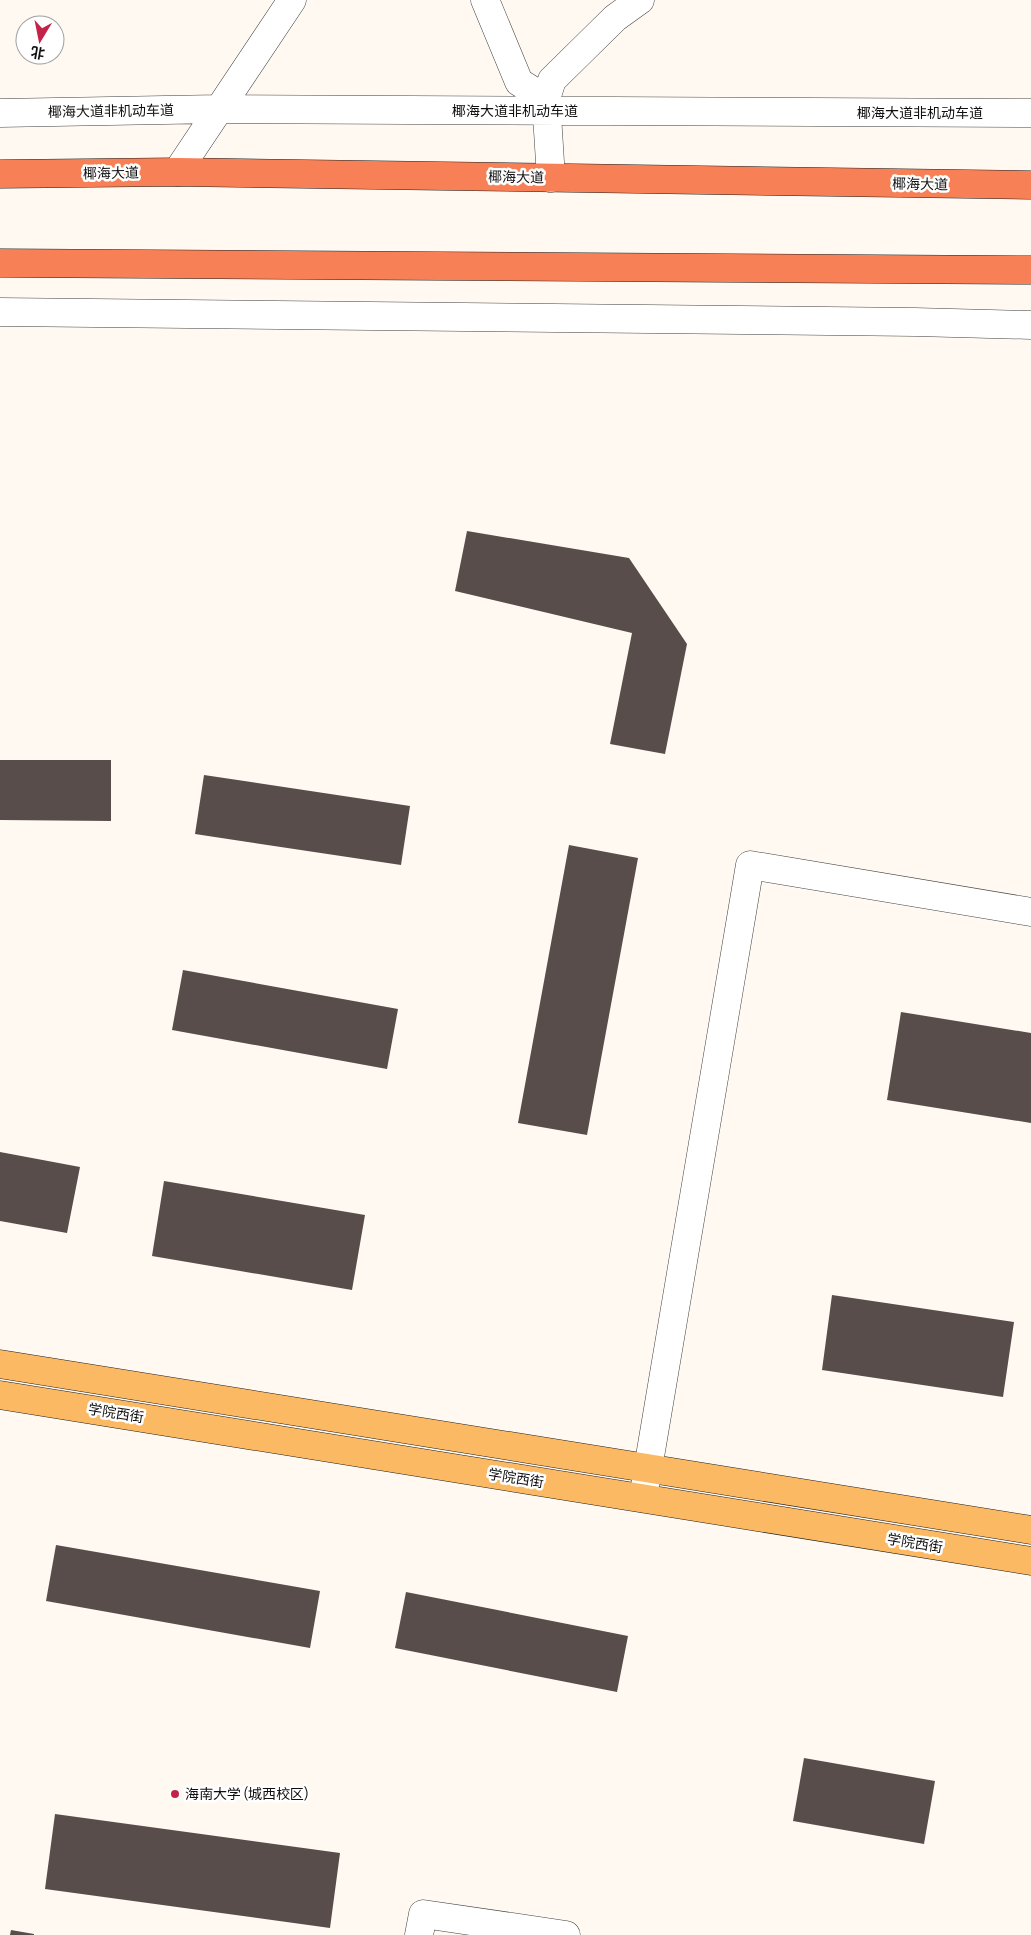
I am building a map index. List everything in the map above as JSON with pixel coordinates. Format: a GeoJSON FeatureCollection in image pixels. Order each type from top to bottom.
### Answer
{"type":"FeatureCollection","features":[{"type":"Feature","properties":{"kind":"highway","name":"椰海大道"},"geometry":{"type":"LineString","coordinates":[[0,174],[177,172],[1031,185]]}},
{"type":"Feature","properties":{"kind":"highway"},"geometry":{"type":"LineString","coordinates":[[0,263],[1031,270]]}},
{"type":"Feature","properties":{"kind":"main road"},"geometry":{"type":"LineString","coordinates":[[0,1364],[1031,1530]]}},
{"type":"Feature","properties":{"kind":"main road","name":"学院西街"},"geometry":{"type":"LineString","coordinates":[[0,1395],[1031,1561]]}},
{"type":"Feature","properties":{"kind":"street"},"geometry":{"type":"LineString","coordinates":[[177,172],[292,0]]}},
{"type":"Feature","properties":{"kind":"street"},"geometry":{"type":"LineString","coordinates":[[485,0],[519,82],[547,105]]}},
{"type":"Feature","properties":{"kind":"street"},"geometry":{"type":"LineString","coordinates":[[551,178],[547,105],[552,80],[616,18],[640,0]]}},
{"type":"Feature","properties":{"kind":"street","name":"椰海大道非机动车道"},"geometry":{"type":"LineString","coordinates":[[0,113],[547,105],[1031,113]]}},
{"type":"Feature","properties":{"kind":"street"},"geometry":{"type":"LineString","coordinates":[[0,312],[866,321],[1031,325]]}},
{"type":"Feature","properties":{"kind":"street"},"geometry":{"type":"LineString","coordinates":[[643,1498],[750,865],[1031,912]]}},
{"type":"Feature","properties":{"kind":"street"},"geometry":{"type":"LineString","coordinates":[[419,1935],[423,1914],[566,1935]]}},
{"type":"Feature","properties":{"kind":"building"},"geometry":{"type":"Polygon","coordinates":[[[467,531],[629,558],[687,644],[665,754],[610,744],[632,633],[455,591],[467,531]]]}},
{"type":"Feature","properties":{"kind":"building"},"geometry":{"type":"Polygon","coordinates":[[[0,760],[111,760],[111,821],[0,820],[0,760]]]}},
{"type":"Feature","properties":{"kind":"building"},"geometry":{"type":"Polygon","coordinates":[[[204,775],[410,806],[401,865],[195,834],[204,775]]]}},
{"type":"Feature","properties":{"kind":"building"},"geometry":{"type":"Polygon","coordinates":[[[569,845],[638,858],[587,1135],[518,1123],[569,845]]]}},
{"type":"Feature","properties":{"kind":"building"},"geometry":{"type":"Polygon","coordinates":[[[183,970],[398,1009],[387,1069],[172,1030],[183,970]]]}},
{"type":"Feature","properties":{"kind":"building"},"geometry":{"type":"Polygon","coordinates":[[[901,1012],[1031,1033],[1031,1123],[887,1100],[901,1012]]]}},
{"type":"Feature","properties":{"kind":"building"},"geometry":{"type":"Polygon","coordinates":[[[0,1152],[80,1167],[67,1233],[0,1221],[0,1152]]]}},
{"type":"Feature","properties":{"kind":"building"},"geometry":{"type":"Polygon","coordinates":[[[164,1181],[365,1215],[352,1290],[152,1256],[164,1181]]]}},
{"type":"Feature","properties":{"kind":"building"},"geometry":{"type":"Polygon","coordinates":[[[832,1295],[1014,1322],[1003,1397],[822,1370],[832,1295]]]}},
{"type":"Feature","properties":{"kind":"building"},"geometry":{"type":"Polygon","coordinates":[[[56,1545],[320,1591],[310,1648],[46,1601],[56,1545]]]}},
{"type":"Feature","properties":{"kind":"building"},"geometry":{"type":"Polygon","coordinates":[[[406,1592],[628,1636],[617,1692],[395,1648],[406,1592]]]}},
{"type":"Feature","properties":{"kind":"building"},"geometry":{"type":"Polygon","coordinates":[[[804,1758],[935,1781],[924,1844],[793,1821],[804,1758]]]}},
{"type":"Feature","properties":{"kind":"building"},"geometry":{"type":"Polygon","coordinates":[[[55,1814],[340,1853],[330,1928],[45,1889],[55,1814]]]}},
{"type":"Feature","properties":{"kind":"building"},"geometry":{"type":"Polygon","coordinates":[[[11,1930],[34,1934],[34,1935],[10,1935],[11,1930]]]}},
{"type":"Feature","properties":{"kind":"place","name":"海南大学 (城西校区)"},"geometry":{"type":"Point","coordinates":[175,1794]}}]}
